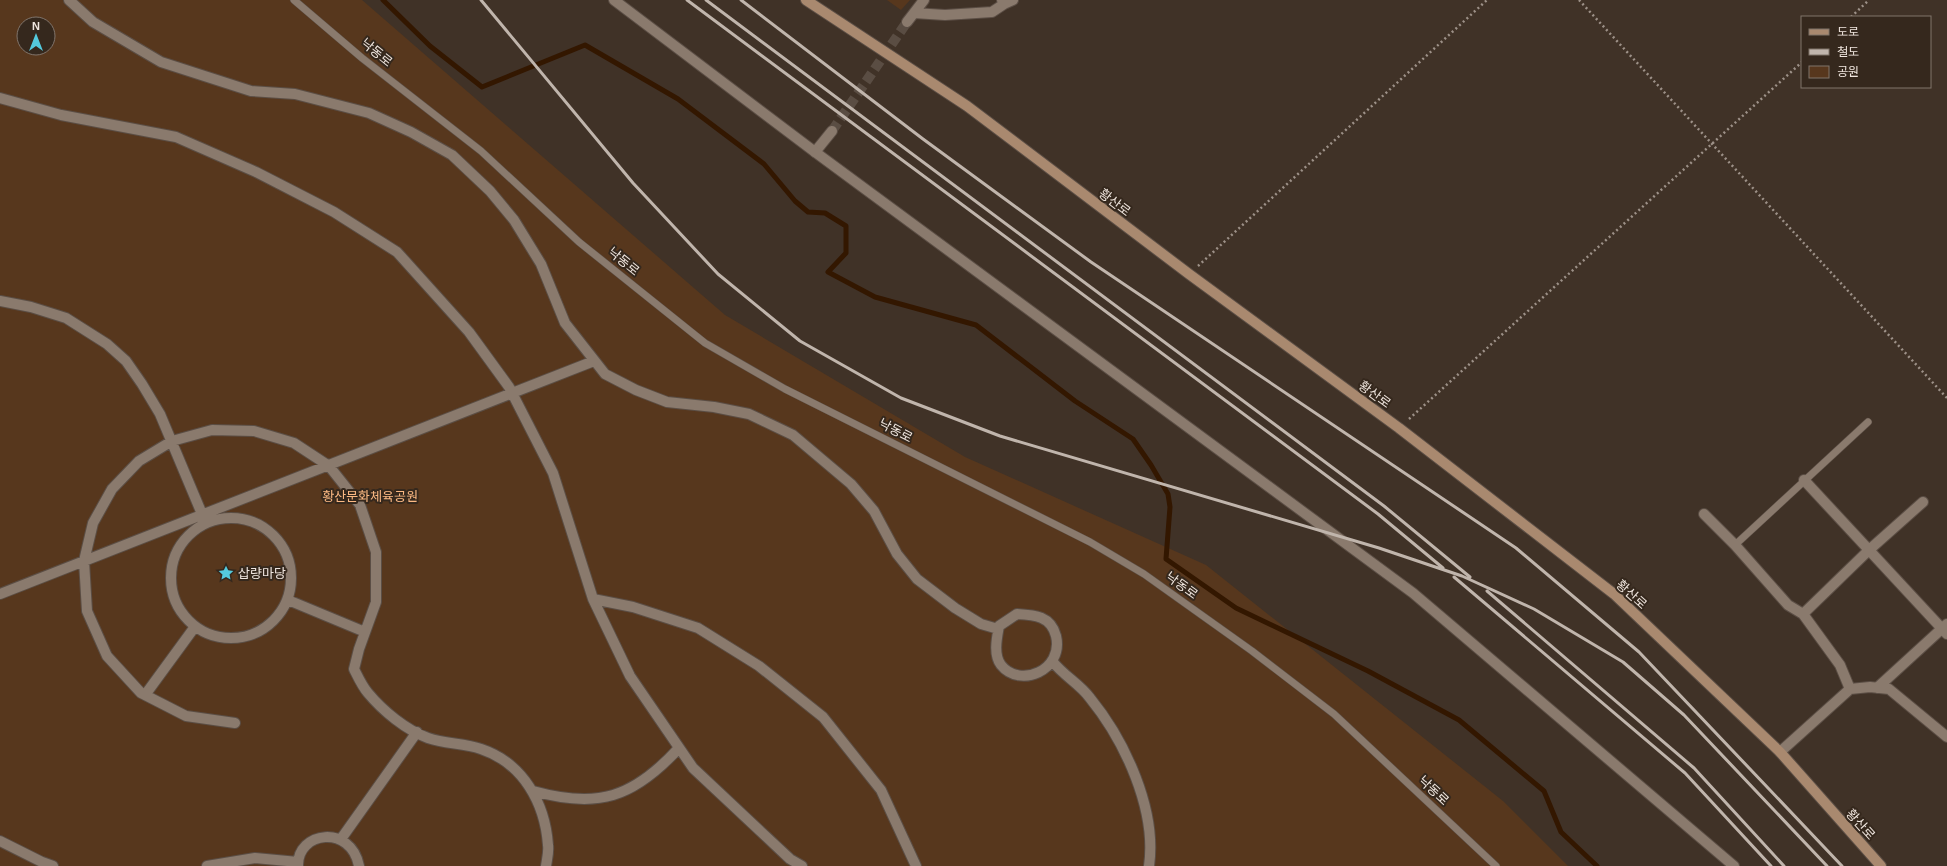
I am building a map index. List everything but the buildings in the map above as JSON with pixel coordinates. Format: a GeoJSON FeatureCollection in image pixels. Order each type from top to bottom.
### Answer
{"type":"FeatureCollection","features":[{"type":"Feature","properties":{"kind":"main road","name":"황산로"},"geometry":{"type":"LineString","coordinates":[[806,0],[967,106],[1189,274],[1399,428],[1614,594],[1780,752],[1881,866]]}},
{"type":"Feature","properties":{"kind":"street"},"geometry":{"type":"LineString","coordinates":[[69,0],[94,22],[161,62],[251,91],[295,94],[369,114],[411,132],[452,155],[490,191],[514,220],[541,264],[554,299],[566,324],[605,374],[636,390],[667,402],[714,407],[749,414],[794,435],[851,484],[874,511],[897,554],[917,579],[955,608],[981,624],[998,629]]}},
{"type":"Feature","properties":{"kind":"street"},"geometry":{"type":"LineString","coordinates":[[614,0],[815,152],[1413,593],[1734,866]]}},
{"type":"Feature","properties":{"kind":"street"},"geometry":{"type":"LineString","coordinates":[[907,22],[924,0]]}},
{"type":"Feature","properties":{"kind":"street"},"geometry":{"type":"LineString","coordinates":[[914,14],[945,15],[992,12],[1007,1]]}},
{"type":"Feature","properties":{"kind":"street"},"geometry":{"type":"LineString","coordinates":[[0,98],[61,115],[176,137],[256,172],[334,212],[397,252],[469,332],[512,393],[553,473],[592,600],[630,676],[693,768],[790,859],[802,866]]}},
{"type":"Feature","properties":{"kind":"street"},"geometry":{"type":"LineString","coordinates":[[815,152],[832,131]]}},
{"type":"Feature","properties":{"kind":"street"},"geometry":{"type":"LineString","coordinates":[[0,301],[31,307],[66,318],[107,344],[126,361],[160,414],[202,514]]}},
{"type":"Feature","properties":{"kind":"street"},"geometry":{"type":"LineString","coordinates":[[0,594],[594,361]]}},
{"type":"Feature","properties":{"kind":"street"},"geometry":{"type":"LineString","coordinates":[[235,723],[186,716],[141,693],[107,656],[87,610],[84,561],[93,523],[112,489],[139,461],[172,441],[212,430],[254,431],[294,443],[329,466],[360,505],[376,552],[376,602],[365,632],[354,670],[368,692],[385,710],[403,725],[428,738],[482,749],[503,759],[520,774],[533,791],[544,818],[549,846],[546,866]]}},
{"type":"Feature","properties":{"kind":"street"},"geometry":{"type":"LineString","coordinates":[[1804,480],[1945,629],[1877,688]]}},
{"type":"Feature","properties":{"kind":"street"},"geometry":{"type":"LineString","coordinates":[[1803,614],[1869,550],[1923,502]]}},
{"type":"Feature","properties":{"kind":"street"},"geometry":{"type":"LineString","coordinates":[[1704,514],[1735,545],[1788,605],[1803,614],[1840,665],[1850,689]]}},
{"type":"Feature","properties":{"kind":"street"},"geometry":{"type":"LineString","coordinates":[[238,518],[257,524],[273,534],[285,550],[291,569],[291,588],[288,600],[273,622],[256,634],[236,639],[215,637],[194,628],[182,615],[172,596],[170,576],[174,556],[185,538],[200,526],[218,519],[238,518]]}},
{"type":"Feature","properties":{"kind":"street"},"geometry":{"type":"LineString","coordinates":[[288,600],[365,632]]}},
{"type":"Feature","properties":{"kind":"street"},"geometry":{"type":"LineString","coordinates":[[592,600],[633,607],[698,628],[759,666],[823,717],[881,790],[916,866]]}},
{"type":"Feature","properties":{"kind":"street"},"geometry":{"type":"LineString","coordinates":[[1017,614],[1036,615],[1046,621],[1054,628],[1057,641],[1057,650],[1053,662],[1044,670],[1029,676],[1012,674],[1000,664],[996,650],[999,626],[1017,614]]}},
{"type":"Feature","properties":{"kind":"street"},"geometry":{"type":"LineString","coordinates":[[145,695],[194,628]]}},
{"type":"Feature","properties":{"kind":"street"},"geometry":{"type":"LineString","coordinates":[[1053,662],[1090,696],[1115,732],[1137,778],[1148,821],[1149,866]]}},
{"type":"Feature","properties":{"kind":"street"},"geometry":{"type":"LineString","coordinates":[[1780,752],[1850,689],[1889,689],[1947,737]]}},
{"type":"Feature","properties":{"kind":"street"},"geometry":{"type":"LineString","coordinates":[[341,840],[417,732]]}},
{"type":"Feature","properties":{"kind":"street"},"geometry":{"type":"LineString","coordinates":[[533,791],[553,797],[578,800],[598,800],[641,782],[660,768],[679,748]]}},
{"type":"Feature","properties":{"kind":"street"},"geometry":{"type":"LineString","coordinates":[[207,866],[255,858],[298,864],[304,848],[316,839],[326,836],[341,840],[352,848],[357,857],[359,866]]}},
{"type":"Feature","properties":{"kind":"street"},"geometry":{"type":"LineString","coordinates":[[0,841],[53,866]]}},
{"type":"Feature","properties":{"kind":"lane","name":"낙동로"},"geometry":{"type":"LineString","coordinates":[[294,0],[362,58],[482,151],[579,242],[705,343],[785,389],[1090,542],[1144,574],[1252,651],[1334,714],[1496,866]]}},
{"type":"Feature","properties":{"kind":"lane"},"geometry":{"type":"LineString","coordinates":[[1735,545],[1868,422]]}},
{"type":"Feature","properties":{"kind":"path"},"geometry":{"type":"LineString","coordinates":[[1189,274],[1487,0]]}},
{"type":"Feature","properties":{"kind":"path"},"geometry":{"type":"LineString","coordinates":[[1579,0],[1947,398]]}},
{"type":"Feature","properties":{"kind":"path"},"geometry":{"type":"LineString","coordinates":[[1852,16],[1869,0]]}},
{"type":"Feature","properties":{"kind":"path"},"geometry":{"type":"LineString","coordinates":[[1399,428],[1801,63]]}},
{"type":"Feature","properties":{"kind":"green space","name":"황산문화체육공원"},"geometry":{"type":"Polygon","coordinates":[[[0,0],[362,0],[725,315],[965,457],[1206,565],[1503,801],[1568,866],[0,866],[0,0]]]}},
{"type":"Feature","properties":{"kind":"green space"},"geometry":{"type":"Polygon","coordinates":[[[887,0],[910,0],[901,10],[887,0]]]}},
{"type":"Feature","properties":{"kind":"waterway"},"geometry":{"type":"LineString","coordinates":[[383,0],[430,46],[482,87],[585,45],[678,99],[764,164],[795,201],[808,212],[825,213],[846,226],[846,253],[828,272],[875,297],[976,325],[1075,401],[1133,439],[1151,465],[1168,494],[1170,507],[1166,559],[1236,608],[1368,671],[1459,720],[1544,791],[1561,832],[1597,866]]}},
{"type":"Feature","properties":{"kind":"tunnel"},"geometry":{"type":"LineString","coordinates":[[832,131],[907,22]]}},
{"type":"Feature","properties":{"kind":"railway"},"geometry":{"type":"LineString","coordinates":[[481,0],[633,183],[718,274],[800,341],[901,398],[1000,436],[1379,548],[1462,576],[1534,609],[1623,662],[1684,715],[1827,866]]}},
{"type":"Feature","properties":{"kind":"railway"},"geometry":{"type":"LineString","coordinates":[[687,0],[1378,514],[1443,568]]}},
{"type":"Feature","properties":{"kind":"railway"},"geometry":{"type":"LineString","coordinates":[[706,0],[1384,506],[1470,577]]}},
{"type":"Feature","properties":{"kind":"railway"},"geometry":{"type":"LineString","coordinates":[[741,0],[923,139],[1091,262],[1516,548],[1639,652],[1842,866]]}},
{"type":"Feature","properties":{"kind":"railway"},"geometry":{"type":"LineString","coordinates":[[1454,577],[1685,773],[1771,866]]}},
{"type":"Feature","properties":{"kind":"railway"},"geometry":{"type":"LineString","coordinates":[[1487,591],[1694,768],[1784,866]]}},
{"type":"Feature","properties":{"kind":"place","name":"삽량마당"},"geometry":{"type":"Point","coordinates":[226,573]}}]}
